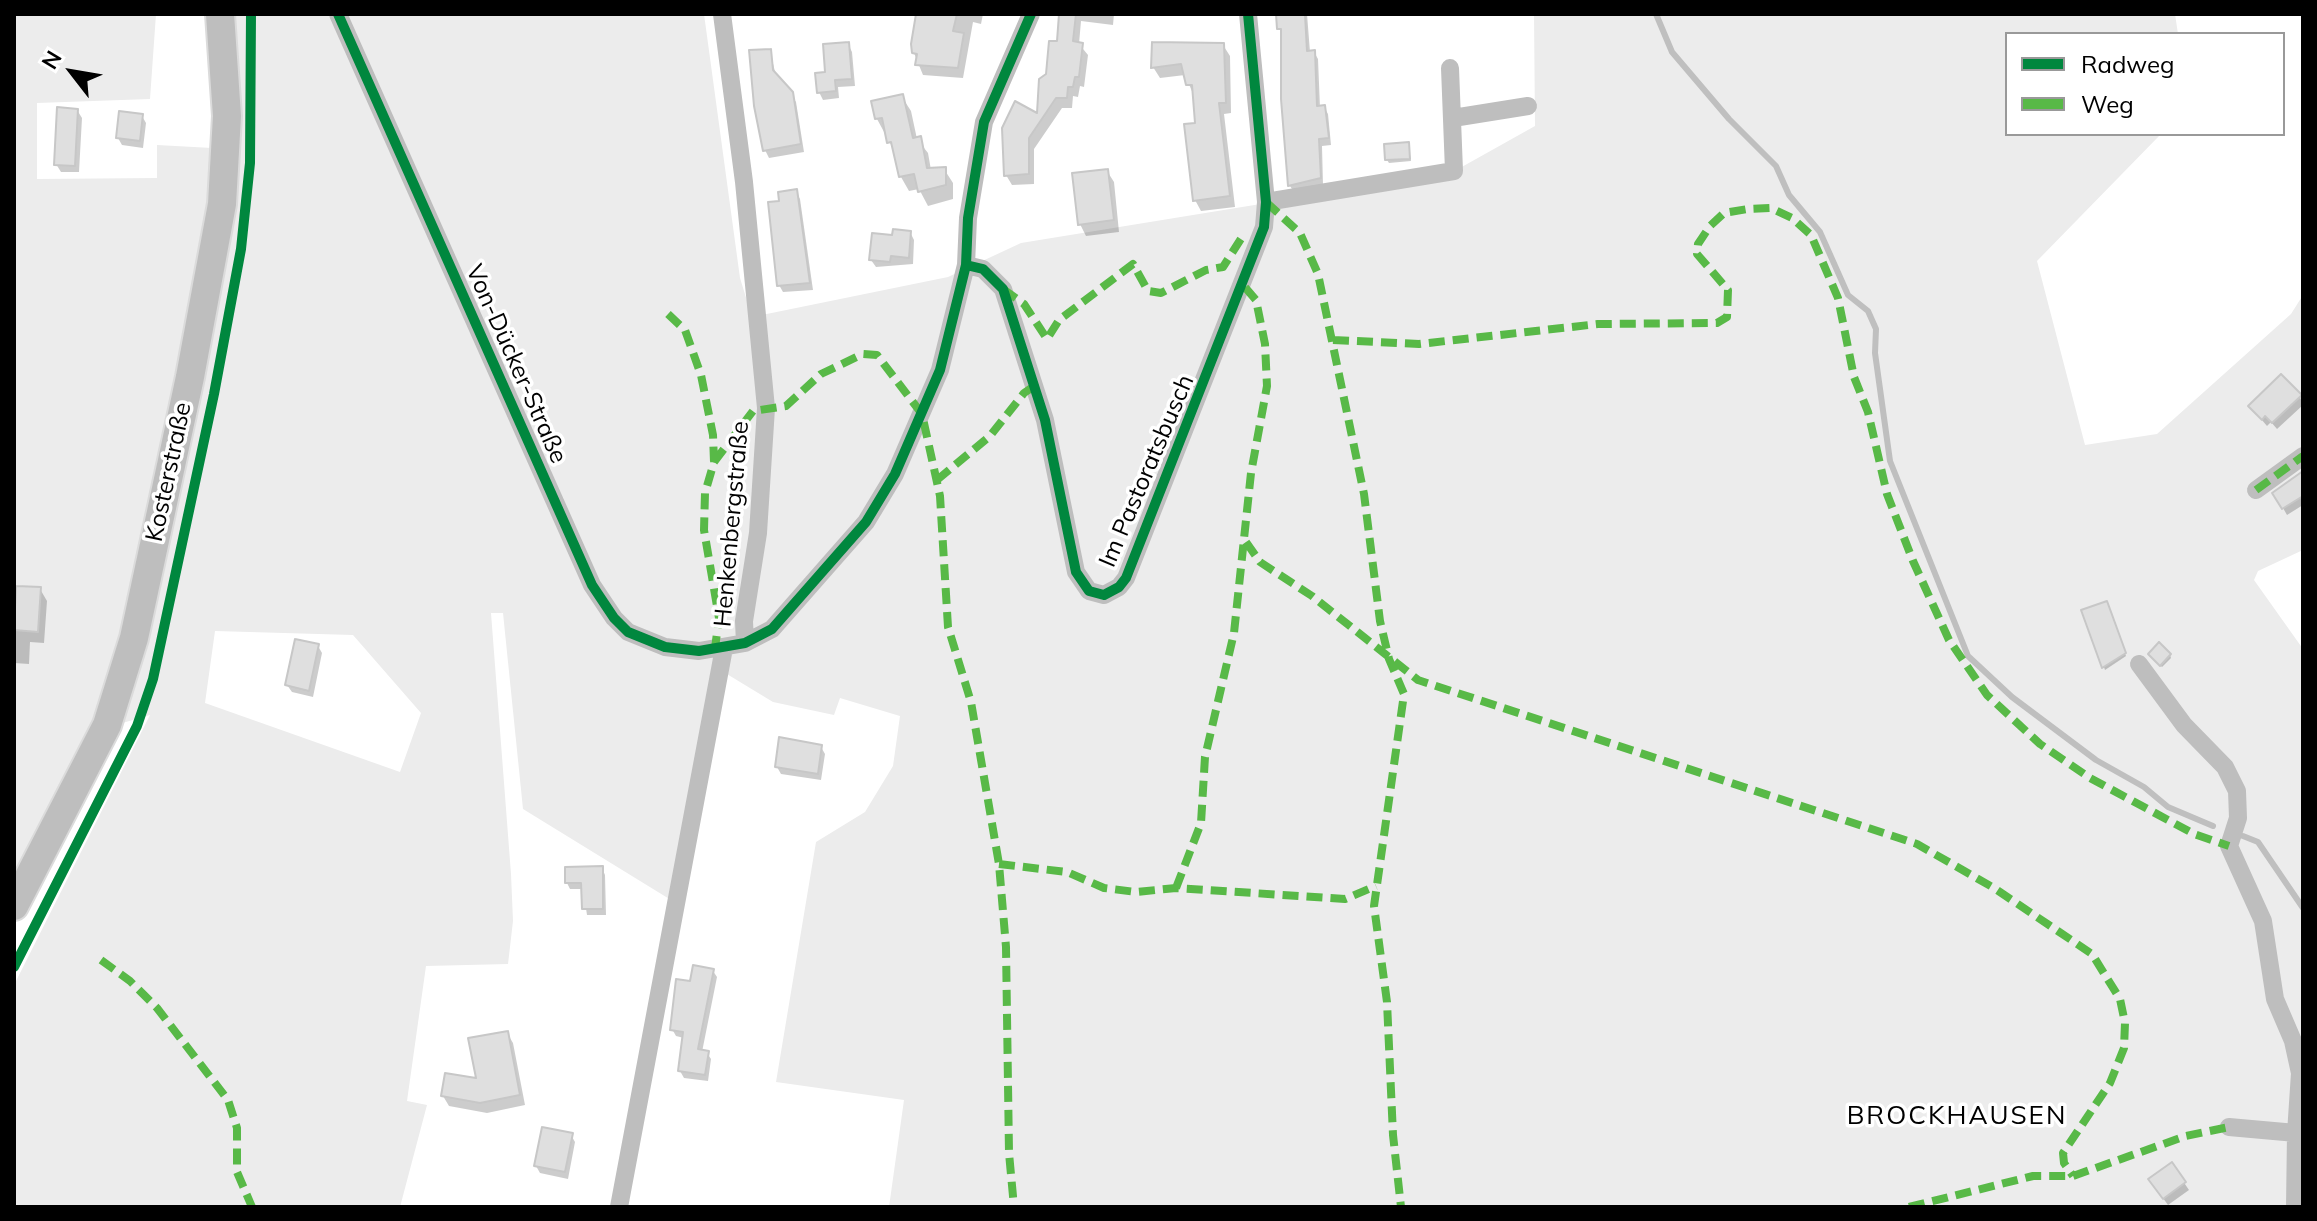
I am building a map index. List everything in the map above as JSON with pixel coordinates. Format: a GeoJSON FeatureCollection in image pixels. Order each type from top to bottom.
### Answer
{"type":"FeatureCollection","features":[{"type":"Feature","properties":{"kind":"main road","name":"Kosterstraße"},"geometry":{"type":"LineString","coordinates":[[14,906],[107,725],[131,653],[190,377],[222,204],[227,116],[220,14]]}},
{"type":"Feature","properties":{"kind":"street","name":"Von-Dücker-Straße"},"geometry":{"type":"LineString","coordinates":[[338,14],[592,585],[604,605],[628,632],[646,641],[699,651],[724,648]]}},
{"type":"Feature","properties":{"kind":"street","name":"Henkenbergstraße"},"geometry":{"type":"LineString","coordinates":[[619,1207],[724,648],[745,643],[744,621],[758,533],[766,408],[744,182],[722,14]]}},
{"type":"Feature","properties":{"kind":"street"},"geometry":{"type":"LineString","coordinates":[[745,643],[772,629],[810,589],[866,522],[895,474],[940,370],[966,265],[968,218],[978,141],[1031,14]]}},
{"type":"Feature","properties":{"kind":"street","name":"Im Pastoratsbusch"},"geometry":{"type":"LineString","coordinates":[[966,265],[983,269],[1003,289],[1045,420],[1076,572],[1089,591],[1104,595],[1119,587],[1126,578],[1141,545],[1259,243],[1266,202],[1248,14]]}},
{"type":"Feature","properties":{"kind":"street"},"geometry":{"type":"LineString","coordinates":[[1266,202],[1454,171],[1450,68]]}},
{"type":"Feature","properties":{"kind":"street"},"geometry":{"type":"LineString","coordinates":[[1453,118],[1528,106]]}},
{"type":"Feature","properties":{"kind":"street"},"geometry":{"type":"LineString","coordinates":[[2256,490],[2303,456]]}},
{"type":"Feature","properties":{"kind":"street"},"geometry":{"type":"LineString","coordinates":[[2139,664],[2184,725],[2225,767],[2237,791],[2238,818],[2229,846],[2263,921],[2275,999],[2293,1041],[2300,1073],[2295,1207]]}},
{"type":"Feature","properties":{"kind":"street"},"geometry":{"type":"LineString","coordinates":[[2229,1127],[2296,1133]]}},
{"type":"Feature","properties":{"kind":"shaded area"},"geometry":{"type":"Polygon","coordinates":[[[14,14],[156,14],[150,99],[37,103],[37,179],[157,178],[157,145],[212,148],[211,14],[704,14],[740,278],[752,317],[948,277],[1021,243],[1451,173],[1535,126],[1534,14],[2175,14],[2178,32],[2005,32],[2005,136],[2159,136],[2037,261],[2085,445],[2157,434],[2291,314],[2303,295],[2303,550],[2258,571],[2254,580],[2303,649],[2303,1207],[889,1207],[904,1100],[776,1082],[816,842],[865,812],[893,766],[900,716],[840,698],[834,715],[773,702],[712,665],[671,900],[523,809],[503,613],[491,613],[511,874],[513,921],[508,964],[426,966],[407,1101],[427,1105],[400,1207],[14,1207],[14,985],[150,715],[88,733],[14,878],[14,14]],[[215,631],[205,703],[400,772],[421,713],[353,635],[215,631]]]}},
{"type":"Feature","properties":{"kind":"building"},"geometry":{"type":"Polygon","coordinates":[[[916,14],[957,14],[953,31],[964,33],[958,68],[915,65],[917,54],[912,53],[911,44],[916,14]]]}},
{"type":"Feature","properties":{"kind":"building"},"geometry":{"type":"Polygon","coordinates":[[[1059,14],[1076,14],[1073,41],[1083,43],[1079,77],[1075,77],[1073,87],[1068,87],[1067,98],[1056,98],[1029,138],[1029,174],[1004,176],[1002,128],[1015,101],[1037,113],[1039,79],[1046,74],[1049,41],[1057,41],[1059,14]]]}},
{"type":"Feature","properties":{"kind":"building"},"geometry":{"type":"Polygon","coordinates":[[[1276,14],[1305,14],[1307,51],[1315,50],[1317,106],[1325,105],[1329,138],[1319,139],[1321,178],[1288,186],[1281,99],[1281,29],[1277,29],[1276,14]]]}},
{"type":"Feature","properties":{"kind":"building"},"geometry":{"type":"Polygon","coordinates":[[[849,42],[852,79],[835,80],[836,91],[817,93],[815,73],[825,72],[823,44],[849,42]]]}},
{"type":"Feature","properties":{"kind":"building"},"geometry":{"type":"Polygon","coordinates":[[[1152,42],[1224,43],[1226,103],[1219,103],[1230,196],[1193,201],[1184,124],[1195,123],[1192,85],[1186,85],[1181,64],[1151,68],[1152,42]]]}},
{"type":"Feature","properties":{"kind":"building"},"geometry":{"type":"Polygon","coordinates":[[[771,49],[773,70],[793,92],[801,144],[763,151],[754,106],[749,50],[771,49]]]}},
{"type":"Feature","properties":{"kind":"building"},"geometry":{"type":"Polygon","coordinates":[[[903,94],[913,138],[921,136],[927,168],[946,167],[946,185],[918,192],[914,174],[899,177],[891,142],[887,143],[882,118],[875,119],[871,101],[903,94]]]}},
{"type":"Feature","properties":{"kind":"building"},"geometry":{"type":"Polygon","coordinates":[[[57,107],[78,109],[75,166],[54,165],[57,107]]]}},
{"type":"Feature","properties":{"kind":"building"},"geometry":{"type":"Polygon","coordinates":[[[119,111],[143,114],[140,141],[116,138],[119,111]]]}},
{"type":"Feature","properties":{"kind":"building"},"geometry":{"type":"Polygon","coordinates":[[[1409,142],[1410,159],[1385,160],[1384,144],[1409,142]]]}},
{"type":"Feature","properties":{"kind":"building"},"geometry":{"type":"Polygon","coordinates":[[[1108,169],[1114,220],[1078,225],[1072,173],[1108,169]]]}},
{"type":"Feature","properties":{"kind":"building"},"geometry":{"type":"Polygon","coordinates":[[[797,189],[810,283],[777,286],[768,202],[779,201],[778,192],[797,189]]]}},
{"type":"Feature","properties":{"kind":"building"},"geometry":{"type":"Polygon","coordinates":[[[893,229],[911,231],[909,258],[891,256],[890,262],[869,260],[872,233],[892,235],[893,229]]]}},
{"type":"Feature","properties":{"kind":"building"},"geometry":{"type":"Polygon","coordinates":[[[2281,374],[2302,395],[2272,423],[2265,416],[2262,420],[2248,406],[2281,374]]]}},
{"type":"Feature","properties":{"kind":"building"},"geometry":{"type":"Polygon","coordinates":[[[2303,471],[2303,496],[2282,509],[2272,493],[2303,471]]]}},
{"type":"Feature","properties":{"kind":"building"},"geometry":{"type":"Polygon","coordinates":[[[16,586],[41,587],[38,632],[14,630],[16,586]]]}},
{"type":"Feature","properties":{"kind":"building"},"geometry":{"type":"Polygon","coordinates":[[[2107,601],[2126,653],[2102,668],[2081,610],[2107,601]]]}},
{"type":"Feature","properties":{"kind":"building"},"geometry":{"type":"Polygon","coordinates":[[[295,639],[319,644],[309,691],[285,685],[295,639]]]}},
{"type":"Feature","properties":{"kind":"building"},"geometry":{"type":"Polygon","coordinates":[[[2159,642],[2171,654],[2160,666],[2148,654],[2159,642]]]}},
{"type":"Feature","properties":{"kind":"building"},"geometry":{"type":"Polygon","coordinates":[[[779,737],[822,745],[818,774],[775,767],[779,737]]]}},
{"type":"Feature","properties":{"kind":"building"},"geometry":{"type":"Polygon","coordinates":[[[603,866],[603,909],[582,909],[581,883],[565,883],[565,867],[603,866]]]}},
{"type":"Feature","properties":{"kind":"building"},"geometry":{"type":"Polygon","coordinates":[[[693,965],[714,969],[698,1049],[709,1051],[705,1075],[678,1071],[683,1032],[670,1030],[676,979],[690,981],[693,965]]]}},
{"type":"Feature","properties":{"kind":"building"},"geometry":{"type":"Polygon","coordinates":[[[508,1031],[520,1095],[480,1103],[441,1096],[445,1073],[476,1078],[468,1038],[508,1031]]]}},
{"type":"Feature","properties":{"kind":"building"},"geometry":{"type":"Polygon","coordinates":[[[542,1127],[573,1133],[565,1172],[534,1166],[542,1127]]]}},
{"type":"Feature","properties":{"kind":"building"},"geometry":{"type":"Polygon","coordinates":[[[2172,1162],[2186,1182],[2163,1199],[2148,1179],[2172,1162]]]}},
{"type":"Feature","properties":{"kind":"waterway"},"geometry":{"type":"LineString","coordinates":[[1656,14],[1672,52],[1729,119],[1776,166],[1789,195],[1820,232],[1848,295],[1868,311],[1876,329],[1875,353],[1890,461],[1968,656],[2012,697],[2096,760],[2144,787],[2168,807],[2213,826]]}},
{"type":"Feature","properties":{"kind":"waterway"},"geometry":{"type":"LineString","coordinates":[[2243,836],[2258,842],[2303,908]]}},
{"type":"Feature","properties":{"kind":"marked path"},"geometry":{"type":"LineString","coordinates":[[1266,202],[1300,233],[1318,274],[1364,494],[1380,621],[1389,659],[1404,694],[1374,906],[1387,1002],[1393,1135],[1401,1207]]}},
{"type":"Feature","properties":{"kind":"marked path"},"geometry":{"type":"LineString","coordinates":[[1333,340],[1419,344],[1598,324],[1717,323],[1727,317],[1728,290],[1697,254],[1698,244],[1710,226],[1724,213],[1748,209],[1771,208],[1792,218],[1811,235],[1838,298],[1854,377],[1868,412],[1887,494],[1913,561],[1949,640],[1987,695],[2040,744],[2090,778],[2194,834],[2229,846]]}},
{"type":"Feature","properties":{"kind":"marked path"},"geometry":{"type":"LineString","coordinates":[[1003,289],[1024,304],[1047,339],[1059,320],[1133,264],[1148,291],[1161,293],[1206,270],[1223,267],[1244,234]]}},
{"type":"Feature","properties":{"kind":"marked path"},"geometry":{"type":"LineString","coordinates":[[1176,888],[1201,823],[1205,757],[1234,633],[1251,473],[1267,386],[1265,344],[1256,300],[1243,285]]}},
{"type":"Feature","properties":{"kind":"marked path"},"geometry":{"type":"LineString","coordinates":[[668,314],[685,330],[701,375],[713,435],[714,462],[705,493],[704,530],[719,618],[715,648]]}},
{"type":"Feature","properties":{"kind":"marked path"},"geometry":{"type":"LineString","coordinates":[[714,462],[753,411],[786,406],[821,374],[863,354],[877,355],[922,414],[940,496],[948,627],[971,702],[999,864],[1006,947],[1009,1153],[1014,1207]]}},
{"type":"Feature","properties":{"kind":"marked path"},"geometry":{"type":"LineString","coordinates":[[937,480],[990,436],[1024,393],[1036,385]]}},
{"type":"Feature","properties":{"kind":"marked path"},"geometry":{"type":"LineString","coordinates":[[2256,490],[2303,456]]}},
{"type":"Feature","properties":{"kind":"marked path"},"geometry":{"type":"LineString","coordinates":[[1246,542],[1260,562],[1312,596],[1418,680],[1917,844],[1994,888],[2092,954],[2120,999],[2125,1023],[2124,1048],[2110,1083],[2063,1153],[2064,1163],[2073,1176]]}},
{"type":"Feature","properties":{"kind":"marked path"},"geometry":{"type":"LineString","coordinates":[[999,864],[1067,872],[1104,888],[1136,892],[1176,888],[1345,899],[1376,886]]}},
{"type":"Feature","properties":{"kind":"marked path"},"geometry":{"type":"LineString","coordinates":[[101,960],[130,981],[157,1008],[228,1100],[237,1128],[237,1172],[252,1207]]}},
{"type":"Feature","properties":{"kind":"marked path"},"geometry":{"type":"LineString","coordinates":[[1909,1207],[2033,1176],[2073,1176],[2186,1136],[2229,1127]]}},
{"type":"Feature","properties":{"kind":"cycle path"},"geometry":{"type":"LineString","coordinates":[[14,967],[137,726],[153,679],[214,394],[241,249],[250,163],[251,14]]}},
{"type":"Feature","properties":{"kind":"cycle path"},"geometry":{"type":"LineString","coordinates":[[338,14],[592,585],[614,618],[628,632],[665,647],[699,651],[745,643],[772,629],[866,522],[895,474],[940,370],[966,265],[968,218],[984,122],[1031,14]]}},
{"type":"Feature","properties":{"kind":"cycle path"},"geometry":{"type":"LineString","coordinates":[[966,265],[983,269],[1003,289],[1045,420],[1076,572],[1089,591],[1104,595],[1119,587],[1126,578],[1264,227],[1266,202],[1248,14]]}},
{"type":"Feature","properties":{"kind":"district","name":"BROCKHAUSEN"},"geometry":{"type":"Point","coordinates":[1957,1116]}}]}
